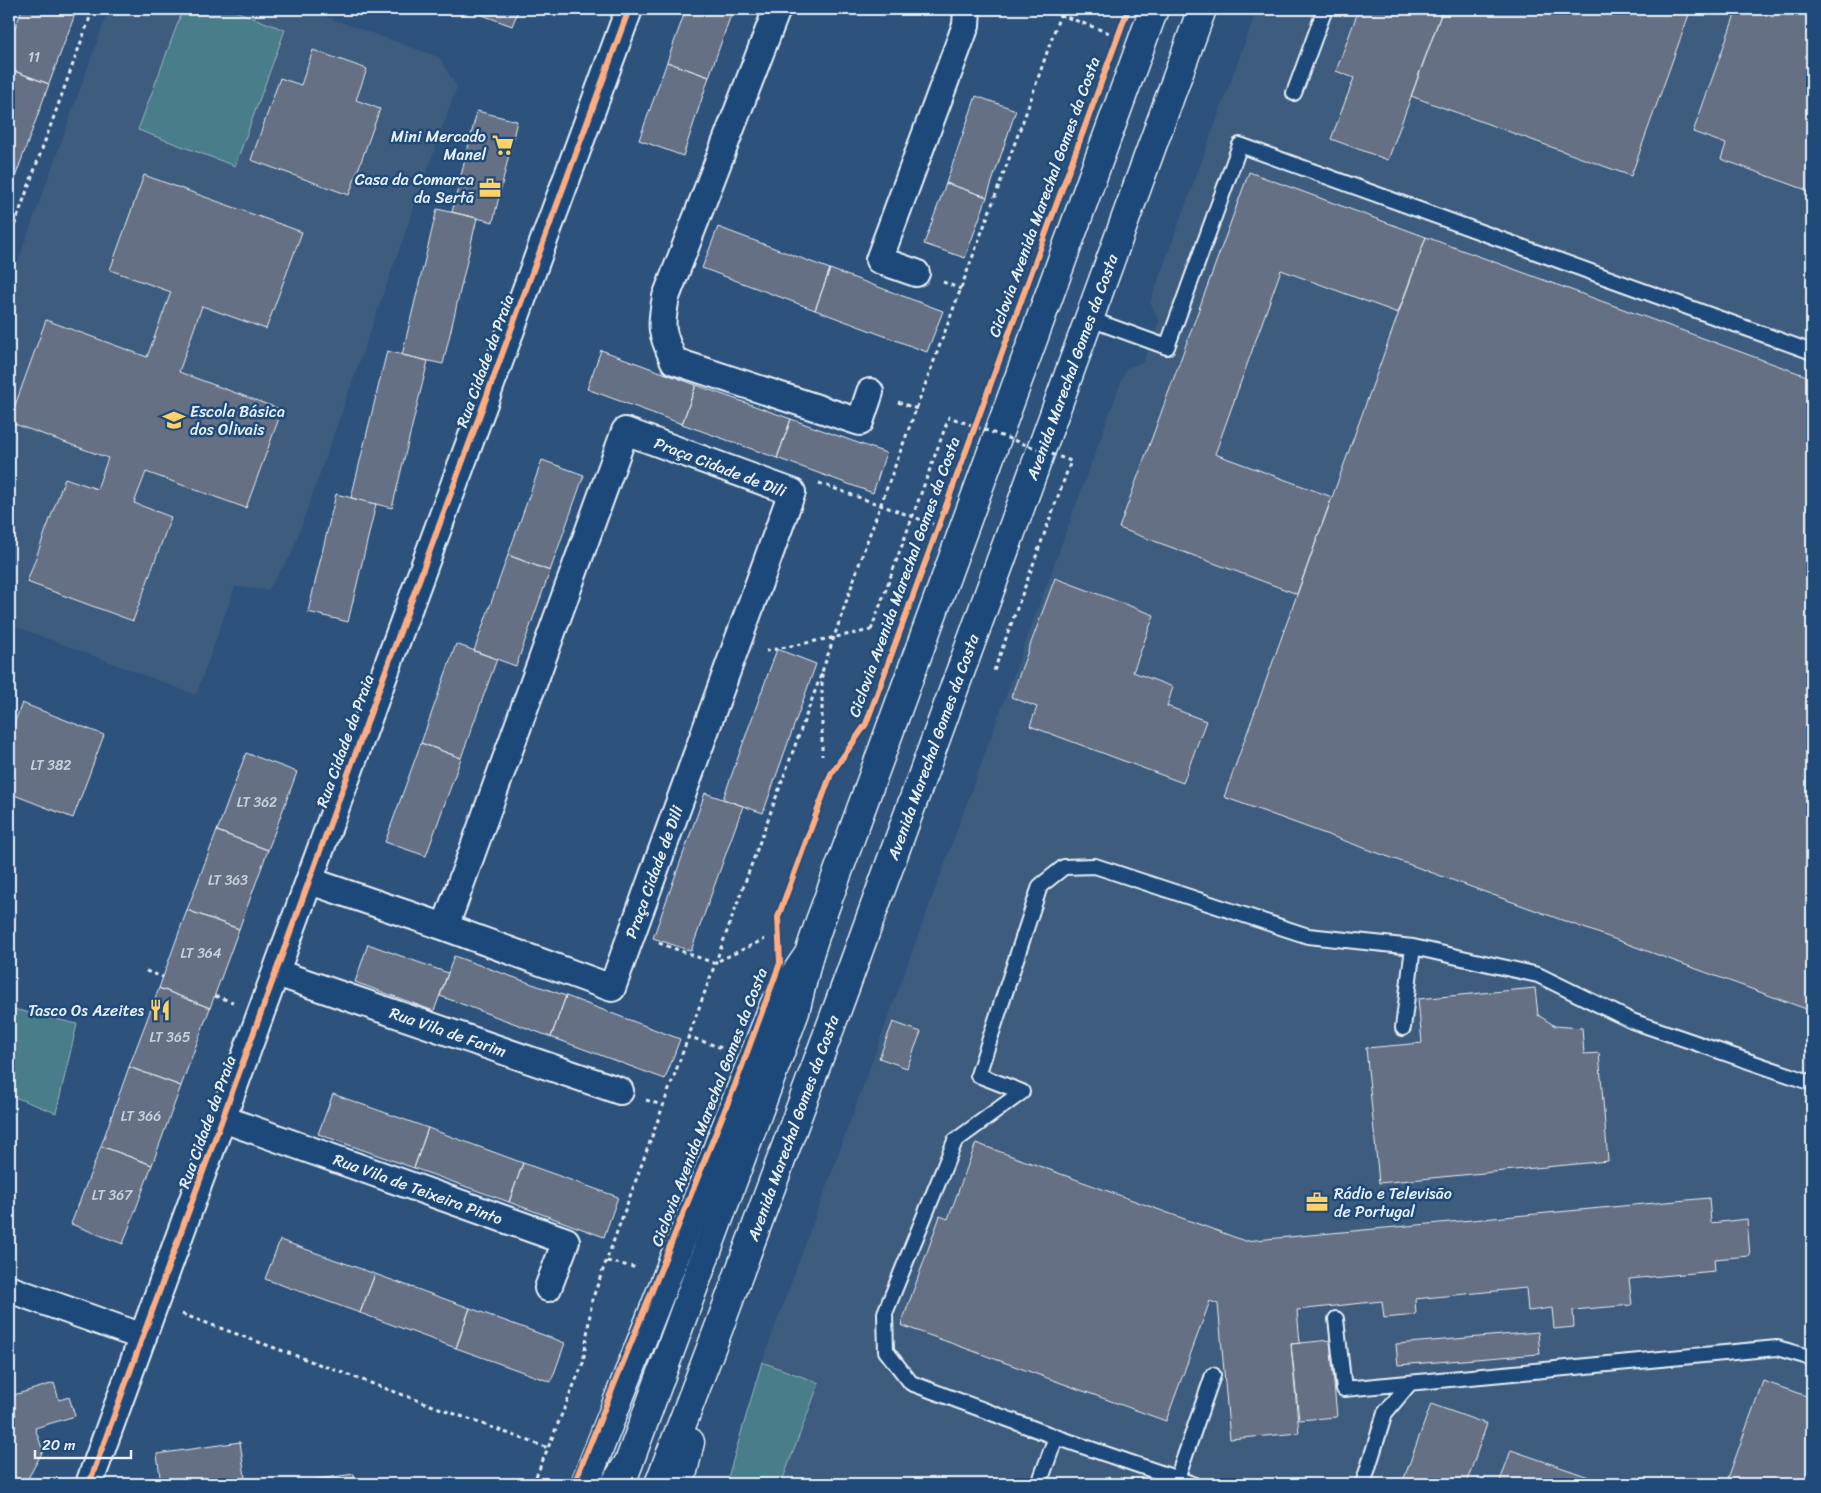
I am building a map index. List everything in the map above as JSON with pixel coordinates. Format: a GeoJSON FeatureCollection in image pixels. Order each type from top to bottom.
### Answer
{"type":"FeatureCollection","features":[{"type":"Feature","properties":{"kind":"main road"},"geometry":{"type":"LineString","coordinates":[[622,1477],[795,1012],[809,954],[1154,9]]}},
{"type":"Feature","properties":{"kind":"main road","name":"Avenida Marechal Gomes da Costa"},"geometry":{"type":"LineString","coordinates":[[659,1484],[718,1330],[1202,9]]}},
{"type":"Feature","properties":{"kind":"main road"},"geometry":{"type":"LineString","coordinates":[[584,1484],[774,1005],[809,954]]}},
{"type":"Feature","properties":{"kind":"main road"},"geometry":{"type":"LineString","coordinates":[[680,1484],[718,1330]]}},
{"type":"Feature","properties":{"kind":"street","name":"Rua Cidade da Praia"},"geometry":{"type":"LineString","coordinates":[[89,1484],[629,9]]}},
{"type":"Feature","properties":{"kind":"street"},"geometry":{"type":"LineString","coordinates":[[777,9],[666,297],[662,319],[662,335],[674,361],[860,422],[870,392]]}},
{"type":"Feature","properties":{"kind":"street"},"geometry":{"type":"LineString","coordinates":[[916,273],[879,260],[966,25],[967,9]]}},
{"type":"Feature","properties":{"kind":"street","name":"Praça Cidade de Dili"},"geometry":{"type":"LineString","coordinates":[[310,881],[445,927],[612,988],[792,492],[625,431],[445,927]]}},
{"type":"Feature","properties":{"kind":"street","name":"Rua Vila de Farim"},"geometry":{"type":"LineString","coordinates":[[276,973],[620,1091]]}},
{"type":"Feature","properties":{"kind":"street","name":"Rua Vila de Teixeira Pinto"},"geometry":{"type":"LineString","coordinates":[[222,1119],[566,1241],[548,1288]]}},
{"type":"Feature","properties":{"kind":"street"},"geometry":{"type":"LineString","coordinates":[[9,1289],[142,1337]]}},
{"type":"Feature","properties":{"kind":"lane"},"geometry":{"type":"LineString","coordinates":[[1294,94],[1325,9]]}},
{"type":"Feature","properties":{"kind":"lane"},"geometry":{"type":"LineString","coordinates":[[1090,319],[1167,347],[1240,145],[1812,352]]}},
{"type":"Feature","properties":{"kind":"lane"},"geometry":{"type":"LineString","coordinates":[[1193,1484],[1056,1437],[911,1383],[886,1351],[885,1313],[956,1141],[1022,1092],[978,1075],[1040,886],[1064,867],[1095,866],[1308,936],[1413,946],[1538,975],[1632,1021],[1812,1083]]}},
{"type":"Feature","properties":{"kind":"lane"},"geometry":{"type":"LineString","coordinates":[[1403,1028],[1413,946]]}},
{"type":"Feature","properties":{"kind":"lane"},"geometry":{"type":"LineString","coordinates":[[1336,1319],[1344,1388],[1777,1348],[1812,1358]]}},
{"type":"Feature","properties":{"kind":"lane"},"geometry":{"type":"LineString","coordinates":[[1177,1479],[1213,1375]]}},
{"type":"Feature","properties":{"kind":"lane"},"geometry":{"type":"LineString","coordinates":[[1362,1484],[1386,1413],[1410,1383]]}},
{"type":"Feature","properties":{"kind":"lane"},"geometry":{"type":"LineString","coordinates":[[1039,1484],[1056,1437]]}},
{"type":"Feature","properties":{"kind":"path"},"geometry":{"type":"LineString","coordinates":[[9,240],[94,9]]}},
{"type":"Feature","properties":{"kind":"path"},"geometry":{"type":"LineString","coordinates":[[1044,9],[1103,30]]}},
{"type":"Feature","properties":{"kind":"path"},"geometry":{"type":"LineString","coordinates":[[533,1484],[583,1363],[592,1300],[714,962],[822,672],[881,504],[1023,122],[1062,9]]}},
{"type":"Feature","properties":{"kind":"path"},"geometry":{"type":"LineString","coordinates":[[730,661],[766,651],[871,630],[949,416],[1071,461],[994,671]]}},
{"type":"Feature","properties":{"kind":"path"},"geometry":{"type":"LineString","coordinates":[[792,492],[797,476],[922,519]]}},
{"type":"Feature","properties":{"kind":"path"},"geometry":{"type":"LineString","coordinates":[[822,672],[822,756]]}},
{"type":"Feature","properties":{"kind":"path"},"geometry":{"type":"LineString","coordinates":[[632,934],[714,962],[765,940]]}},
{"type":"Feature","properties":{"kind":"path"},"geometry":{"type":"LineString","coordinates":[[146,971],[163,977]]}},
{"type":"Feature","properties":{"kind":"path"},"geometry":{"type":"LineString","coordinates":[[214,996],[239,1005]]}},
{"type":"Feature","properties":{"kind":"path"},"geometry":{"type":"LineString","coordinates":[[687,1036],[732,1052]]}},
{"type":"Feature","properties":{"kind":"path"},"geometry":{"type":"LineString","coordinates":[[606,1261],[644,1269]]}},
{"type":"Feature","properties":{"kind":"path"},"geometry":{"type":"LineString","coordinates":[[155,1304],[548,1448]]}},
{"type":"Feature","properties":{"kind":"shaded area","name":"Escola Básica dos Olivais"},"geometry":{"type":"Polygon","coordinates":[[[126,9],[304,9],[439,57],[457,87],[291,555],[268,590],[235,587],[196,695],[9,624],[9,286],[106,17],[126,9]]]}},
{"type":"Feature","properties":{"kind":"shaded area"},"geometry":{"type":"Polygon","coordinates":[[[1257,9],[1812,9],[1812,1484],[781,1484],[819,1383],[762,1362],[1126,368],[1143,362],[1159,321],[1150,302],[1257,9]]]}},
{"type":"Feature","properties":{"kind":"green space"},"geometry":{"type":"Polygon","coordinates":[[[183,9],[230,9],[285,30],[235,166],[138,130],[183,9]]]}},
{"type":"Feature","properties":{"kind":"green space"},"geometry":{"type":"Polygon","coordinates":[[[9,1008],[77,1024],[56,1113],[9,1095],[9,1008]]]}},
{"type":"Feature","properties":{"kind":"green space"},"geometry":{"type":"Polygon","coordinates":[[[762,1362],[819,1383],[781,1484],[726,1484],[762,1362]]]}},
{"type":"Feature","properties":{"kind":"building"},"geometry":{"type":"Polygon","coordinates":[[[22,9],[77,9],[49,84],[9,69],[9,45],[22,9]]]}},
{"type":"Feature","properties":{"kind":"building"},"geometry":{"type":"Polygon","coordinates":[[[466,9],[519,9],[512,26],[466,9]]]}},
{"type":"Feature","properties":{"kind":"building"},"geometry":{"type":"Polygon","coordinates":[[[686,9],[733,9],[709,77],[667,62],[686,9]]]}},
{"type":"Feature","properties":{"kind":"building"},"geometry":{"type":"Polygon","coordinates":[[[1359,9],[1443,9],[1388,160],[1331,139],[1354,78],[1336,71],[1359,9]]]}},
{"type":"Feature","properties":{"kind":"building"},"geometry":{"type":"Polygon","coordinates":[[[1443,9],[1691,9],[1631,176],[1411,96],[1443,9]]]}},
{"type":"Feature","properties":{"kind":"building"},"geometry":{"type":"Polygon","coordinates":[[[1737,9],[1751,9],[1773,17],[1776,9],[1791,9],[1812,17],[1812,192],[1721,159],[1726,144],[1693,132],[1737,9]]]}},
{"type":"Feature","properties":{"kind":"building"},"geometry":{"type":"Polygon","coordinates":[[[313,50],[367,69],[356,100],[380,109],[349,195],[251,160],[280,78],[301,85],[313,50]]]}},
{"type":"Feature","properties":{"kind":"building"},"geometry":{"type":"Polygon","coordinates":[[[667,62],[709,77],[683,156],[639,140],[667,62]]]}},
{"type":"Feature","properties":{"kind":"building"},"geometry":{"type":"Polygon","coordinates":[[[9,69],[49,84],[9,194],[9,69]]]}},
{"type":"Feature","properties":{"kind":"building"},"geometry":{"type":"Polygon","coordinates":[[[976,96],[1016,110],[987,197],[946,183],[976,96]]]}},
{"type":"Feature","properties":{"kind":"building"},"geometry":{"type":"Polygon","coordinates":[[[477,111],[517,121],[493,222],[452,212],[477,111]]]}},
{"type":"Feature","properties":{"kind":"building"},"geometry":{"type":"Polygon","coordinates":[[[1249,172],[1426,237],[1398,313],[1281,270],[1215,454],[1332,497],[1297,594],[1119,528],[1249,172]]]}},
{"type":"Feature","properties":{"kind":"building"},"geometry":{"type":"Polygon","coordinates":[[[144,175],[302,232],[266,329],[202,306],[179,372],[282,410],[246,508],[146,472],[134,503],[171,517],[133,621],[27,582],[65,478],[97,489],[108,458],[9,422],[46,320],[147,357],[171,292],[110,270],[144,175]]]}},
{"type":"Feature","properties":{"kind":"building"},"geometry":{"type":"Polygon","coordinates":[[[946,183],[987,197],[965,258],[924,244],[946,183]]]}},
{"type":"Feature","properties":{"kind":"building"},"geometry":{"type":"Polygon","coordinates":[[[437,209],[477,218],[443,364],[402,355],[437,209]]]}},
{"type":"Feature","properties":{"kind":"building"},"geometry":{"type":"Polygon","coordinates":[[[718,227],[830,269],[815,310],[702,268],[718,227]]]}},
{"type":"Feature","properties":{"kind":"building"},"geometry":{"type":"Polygon","coordinates":[[[1426,237],[1812,378],[1812,1000],[1809,1010],[1224,797],[1426,237]]]}},
{"type":"Feature","properties":{"kind":"building"},"geometry":{"type":"Polygon","coordinates":[[[830,269],[943,311],[927,352],[815,310],[830,269]]]}},
{"type":"Feature","properties":{"kind":"building"},"geometry":{"type":"Polygon","coordinates":[[[601,350],[696,385],[682,424],[587,389],[601,350]]]}},
{"type":"Feature","properties":{"kind":"building"},"geometry":{"type":"Polygon","coordinates":[[[387,351],[428,361],[392,508],[351,498],[387,351]]]}},
{"type":"Feature","properties":{"kind":"building"},"geometry":{"type":"Polygon","coordinates":[[[696,385],[791,419],[777,458],[682,424],[696,385]]]}},
{"type":"Feature","properties":{"kind":"building"},"geometry":{"type":"Polygon","coordinates":[[[791,419],[886,453],[873,493],[777,458],[791,419]]]}},
{"type":"Feature","properties":{"kind":"building"},"geometry":{"type":"Polygon","coordinates":[[[542,460],[584,475],[550,571],[508,555],[542,460]]]}},
{"type":"Feature","properties":{"kind":"building"},"geometry":{"type":"Polygon","coordinates":[[[336,494],[376,504],[348,622],[308,612],[336,494]]]}},
{"type":"Feature","properties":{"kind":"building"},"geometry":{"type":"Polygon","coordinates":[[[508,555],[550,571],[516,666],[474,651],[508,555]]]}},
{"type":"Feature","properties":{"kind":"building"},"geometry":{"type":"Polygon","coordinates":[[[1055,578],[1154,615],[1133,672],[1173,687],[1167,706],[1206,721],[1183,783],[1030,726],[1037,707],[1011,697],[1055,578]]]}},
{"type":"Feature","properties":{"kind":"building"},"geometry":{"type":"Polygon","coordinates":[[[456,644],[497,659],[461,758],[421,743],[456,644]]]}},
{"type":"Feature","properties":{"kind":"building"},"geometry":{"type":"Polygon","coordinates":[[[777,649],[816,664],[763,813],[723,799],[777,649]]]}},
{"type":"Feature","properties":{"kind":"building"},"geometry":{"type":"Polygon","coordinates":[[[22,703],[104,735],[73,818],[9,793],[9,737],[22,703]]]}},
{"type":"Feature","properties":{"kind":"building"},"geometry":{"type":"Polygon","coordinates":[[[421,743],[461,758],[426,856],[385,842],[421,743]]]}},
{"type":"Feature","properties":{"kind":"building"},"geometry":{"type":"Polygon","coordinates":[[[246,753],[297,772],[268,850],[217,831],[246,753]]]}},
{"type":"Feature","properties":{"kind":"building"},"geometry":{"type":"Polygon","coordinates":[[[705,793],[743,806],[691,951],[653,938],[705,793]]]}},
{"type":"Feature","properties":{"kind":"building"},"geometry":{"type":"Polygon","coordinates":[[[217,831],[268,850],[239,929],[187,910],[217,831]]]}},
{"type":"Feature","properties":{"kind":"building"},"geometry":{"type":"Polygon","coordinates":[[[187,910],[239,929],[210,1008],[159,988],[187,910]]]}},
{"type":"Feature","properties":{"kind":"building"},"geometry":{"type":"Polygon","coordinates":[[[368,944],[448,973],[434,1011],[355,982],[368,944]]]}},
{"type":"Feature","properties":{"kind":"building"},"geometry":{"type":"Polygon","coordinates":[[[454,956],[566,996],[551,1037],[440,996],[454,956]]]}},
{"type":"Feature","properties":{"kind":"building"},"geometry":{"type":"Polygon","coordinates":[[[159,988],[210,1008],[181,1086],[129,1067],[159,988]]]}},
{"type":"Feature","properties":{"kind":"building"},"geometry":{"type":"Polygon","coordinates":[[[1535,988],[1538,1015],[1555,1026],[1582,1028],[1584,1054],[1599,1053],[1608,1161],[1379,1183],[1366,1048],[1422,1043],[1418,999],[1535,988]]]}},
{"type":"Feature","properties":{"kind":"building"},"geometry":{"type":"Polygon","coordinates":[[[566,996],[680,1039],[665,1079],[551,1037],[566,996]]]}},
{"type":"Feature","properties":{"kind":"building"},"geometry":{"type":"Polygon","coordinates":[[[893,1022],[921,1032],[907,1068],[879,1058],[893,1022]]]}},
{"type":"Feature","properties":{"kind":"building"},"geometry":{"type":"Polygon","coordinates":[[[129,1067],[181,1086],[152,1165],[101,1146],[129,1067]]]}},
{"type":"Feature","properties":{"kind":"building"},"geometry":{"type":"Polygon","coordinates":[[[333,1094],[428,1128],[414,1168],[318,1134],[333,1094]]]}},
{"type":"Feature","properties":{"kind":"building"},"geometry":{"type":"Polygon","coordinates":[[[428,1128],[523,1163],[509,1202],[414,1168],[428,1128]]]}},
{"type":"Feature","properties":{"kind":"building"},"geometry":{"type":"Polygon","coordinates":[[[976,1143],[1245,1241],[1709,1198],[1711,1223],[1747,1219],[1750,1256],[1714,1259],[1715,1271],[1629,1279],[1632,1305],[1573,1310],[1574,1327],[1554,1329],[1552,1308],[1528,1311],[1526,1288],[1415,1299],[1416,1315],[1384,1318],[1382,1301],[1297,1310],[1300,1343],[1291,1344],[1299,1433],[1230,1439],[1218,1304],[1210,1301],[1166,1421],[901,1325],[940,1216],[948,1219],[976,1143]]]}},
{"type":"Feature","properties":{"kind":"building"},"geometry":{"type":"Polygon","coordinates":[[[101,1146],[152,1165],[123,1244],[71,1224],[101,1146]]]}},
{"type":"Feature","properties":{"kind":"building"},"geometry":{"type":"Polygon","coordinates":[[[523,1163],[618,1197],[604,1237],[509,1202],[523,1163]]]}},
{"type":"Feature","properties":{"kind":"building"},"geometry":{"type":"Polygon","coordinates":[[[280,1240],[375,1274],[360,1313],[265,1279],[280,1240]]]}},
{"type":"Feature","properties":{"kind":"building"},"geometry":{"type":"Polygon","coordinates":[[[375,1274],[470,1308],[456,1348],[360,1313],[375,1274]]]}},
{"type":"Feature","properties":{"kind":"building"},"geometry":{"type":"Polygon","coordinates":[[[470,1308],[565,1343],[551,1382],[456,1348],[470,1308]]]}},
{"type":"Feature","properties":{"kind":"building"},"geometry":{"type":"Polygon","coordinates":[[[1538,1332],[1540,1354],[1398,1365],[1396,1344],[1538,1332]]]}},
{"type":"Feature","properties":{"kind":"building"},"geometry":{"type":"Polygon","coordinates":[[[1330,1340],[1337,1417],[1299,1420],[1291,1344],[1330,1340]]]}},
{"type":"Feature","properties":{"kind":"building"},"geometry":{"type":"Polygon","coordinates":[[[1763,1381],[1812,1398],[1812,1484],[1726,1484],[1763,1381]]]}},
{"type":"Feature","properties":{"kind":"building"},"geometry":{"type":"Polygon","coordinates":[[[54,1383],[59,1400],[69,1397],[75,1416],[35,1428],[43,1451],[25,1484],[9,1484],[9,1385],[11,1384],[14,1395],[54,1383]]]}},
{"type":"Feature","properties":{"kind":"building"},"geometry":{"type":"Polygon","coordinates":[[[1431,1404],[1487,1424],[1466,1484],[1402,1484],[1431,1404]]]}},
{"type":"Feature","properties":{"kind":"building"},"geometry":{"type":"Polygon","coordinates":[[[240,1442],[246,1484],[161,1484],[157,1454],[240,1442]]]}},
{"type":"Feature","properties":{"kind":"building"},"geometry":{"type":"Polygon","coordinates":[[[1511,1450],[1609,1484],[1499,1484],[1511,1450]]]}},
{"type":"Feature","properties":{"kind":"building"},"geometry":{"type":"Polygon","coordinates":[[[354,1474],[355,1484],[312,1484],[312,1480],[354,1474]]]}},
{"type":"Feature","properties":{"kind":"cycle path"},"geometry":{"type":"LineString","coordinates":[[89,1484],[629,9]]}},
{"type":"Feature","properties":{"kind":"cycle path","name":"Ciclovia Avenida Marechal Gomes da Costa"},"geometry":{"type":"LineString","coordinates":[[574,1484],[735,1085],[780,963],[778,917],[831,774],[866,724],[1128,9]]}},
{"type":"Feature","properties":{"kind":"place","name":"Mini Mercado Manel"},"geometry":{"type":"Point","coordinates":[503,145]}},
{"type":"Feature","properties":{"kind":"place","name":"Casa da Comarca da Sertã"},"geometry":{"type":"Point","coordinates":[490,188]}},
{"type":"Feature","properties":{"kind":"place","name":"Escola Básica dos Olivais"},"geometry":{"type":"Point","coordinates":[174,420]}},
{"type":"Feature","properties":{"kind":"place","name":"Tasco Os Azeites"},"geometry":{"type":"Point","coordinates":[160,1010]}},
{"type":"Feature","properties":{"kind":"place","name":"Rádio e Televisão de Portugal"},"geometry":{"type":"Point","coordinates":[1317,1202]}}]}
